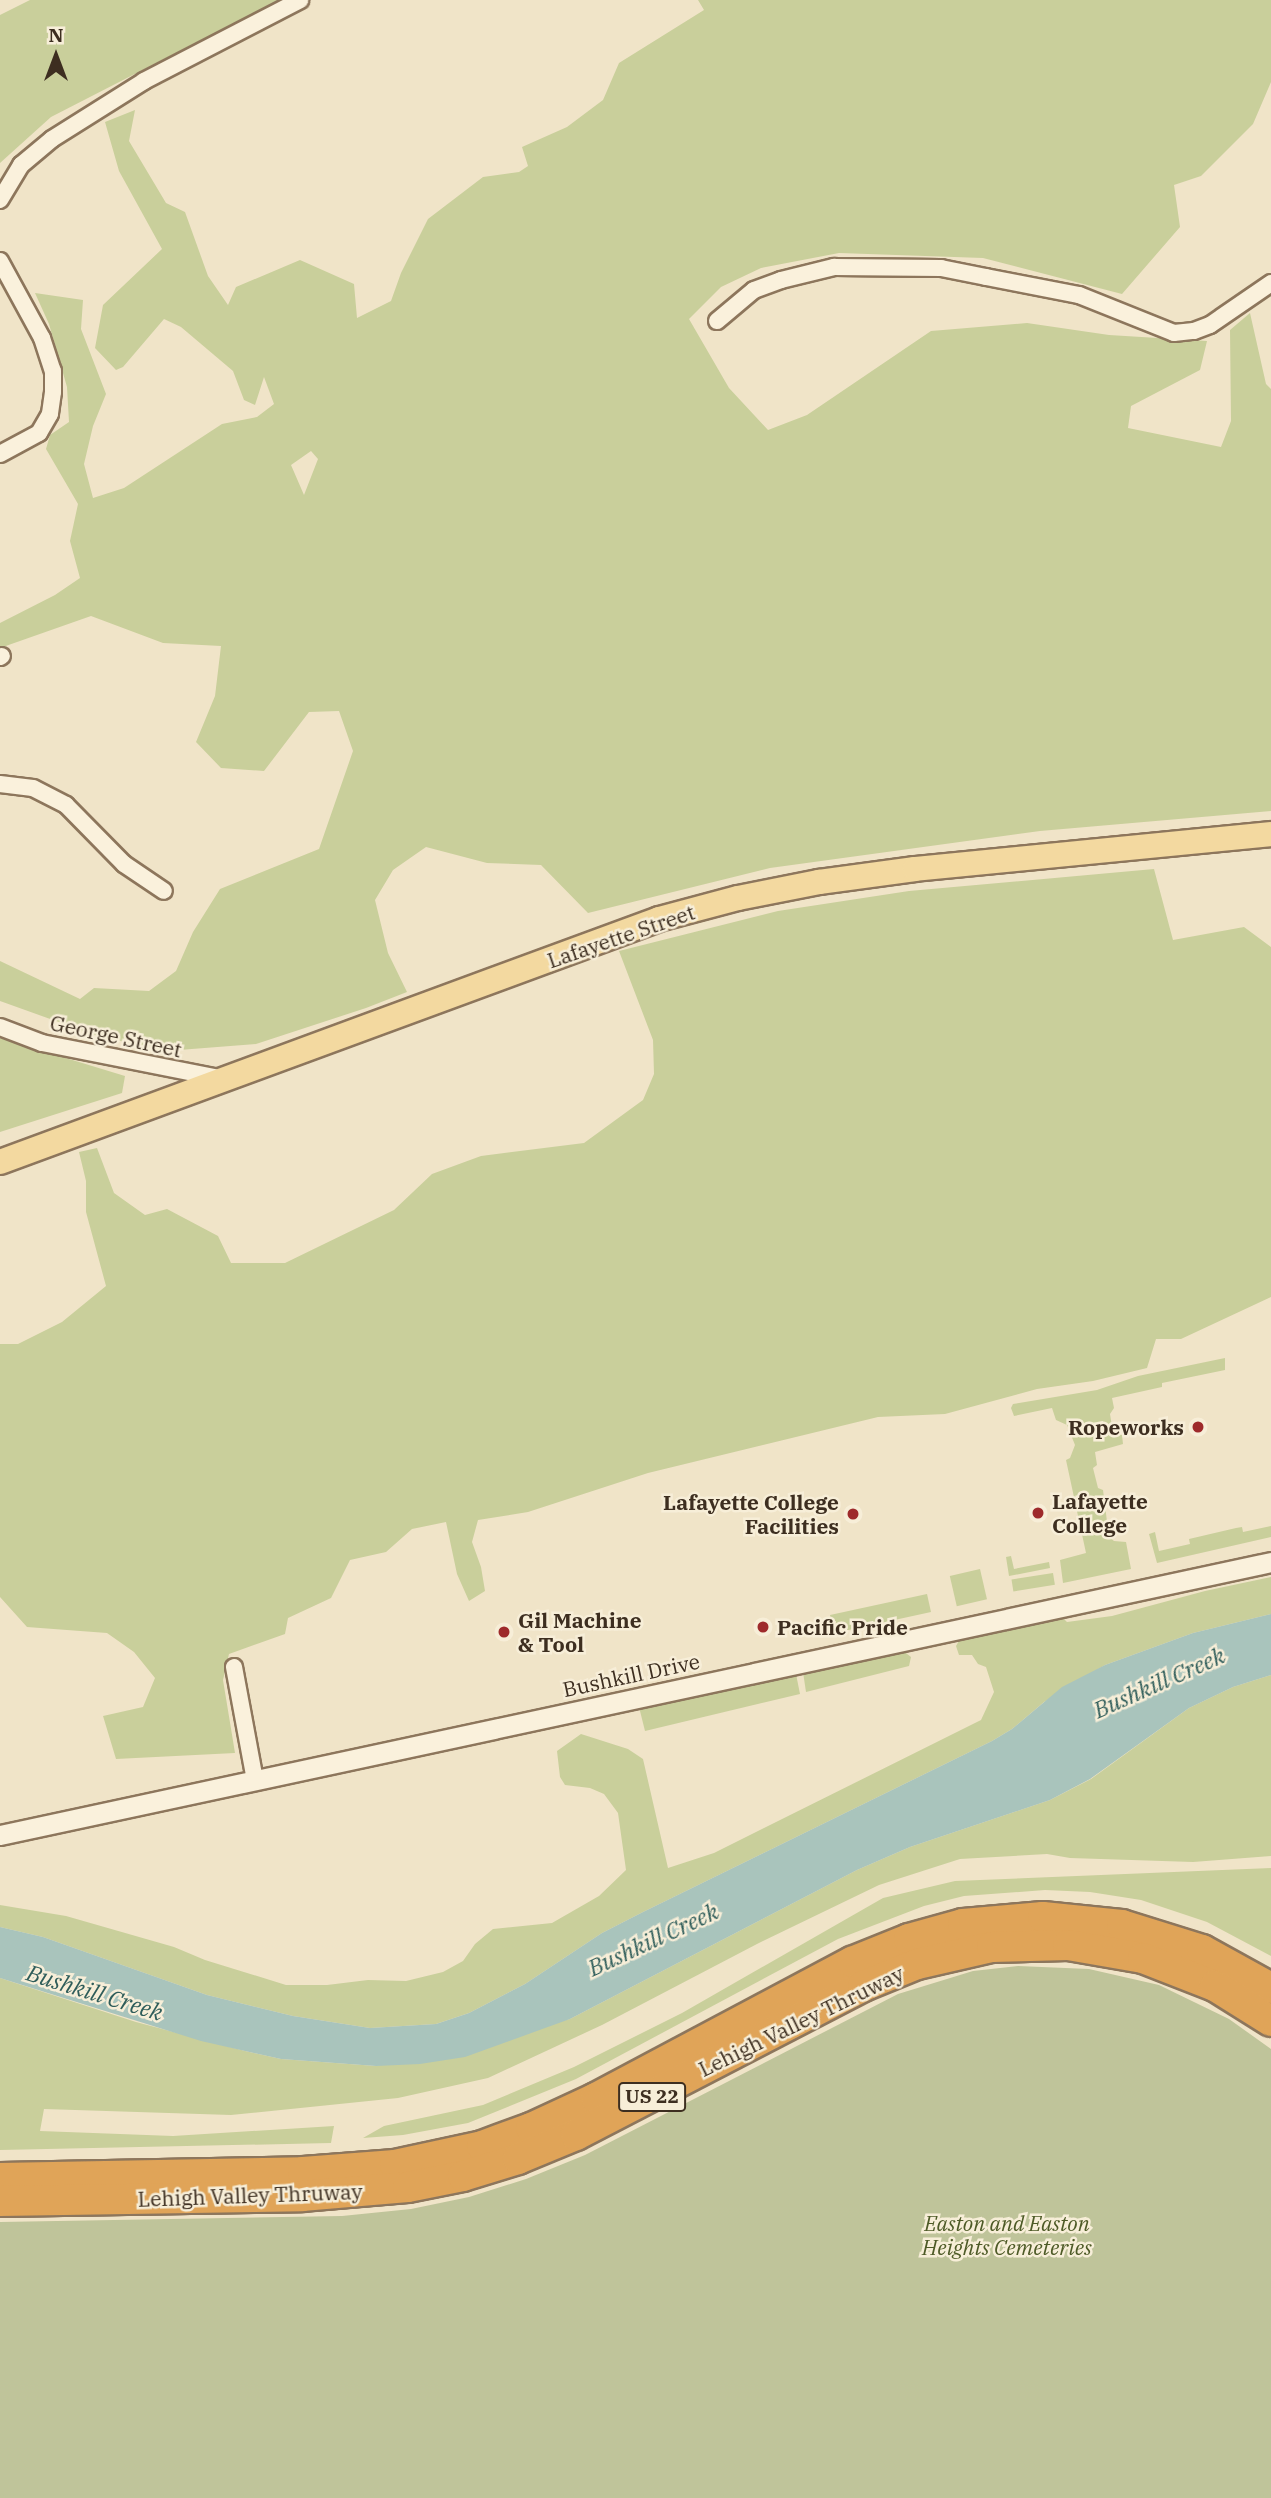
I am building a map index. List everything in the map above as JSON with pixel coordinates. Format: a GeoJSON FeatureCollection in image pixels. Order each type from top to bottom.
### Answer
{"type":"FeatureCollection","features":[{"type":"Feature","properties":{"kind":"highway","name":"Lehigh Valley Thruway"},"geometry":{"type":"LineString","coordinates":[[0,2178],[303,2172],[395,2165],[482,2146],[596,2098],[852,1962],[909,1939],[963,1924],[1043,1917],[1122,1926],[1202,1950],[1271,1988]]}},
{"type":"Feature","properties":{"kind":"highway","name":"Lehigh Valley Thruway"},"geometry":{"type":"LineString","coordinates":[[0,2201],[302,2196],[408,2188],[463,2176],[518,2159],[576,2135],[863,1986],[917,1964],[992,1947],[1068,1945],[1143,1958],[1215,1986],[1271,2021]]}},
{"type":"Feature","properties":{"kind":"main road","name":"Lafayette Street"},"geometry":{"type":"LineString","coordinates":[[0,1162],[659,919],[738,898],[819,882],[915,869],[1271,834]]}},
{"type":"Feature","properties":{"kind":"street"},"geometry":{"type":"LineString","coordinates":[[0,201],[21,165],[52,139],[144,82],[300,0]]}},
{"type":"Feature","properties":{"kind":"street"},"geometry":{"type":"LineString","coordinates":[[0,261],[42,338],[53,372],[50,414],[39,433],[0,454]]}},
{"type":"Feature","properties":{"kind":"street"},"geometry":{"type":"LineString","coordinates":[[717,321],[754,290],[780,280],[834,267],[941,268],[963,272],[1079,295],[1174,333],[1210,325],[1271,283]]}},
{"type":"Feature","properties":{"kind":"street"},"geometry":{"type":"LineString","coordinates":[[0,784],[33,788],[66,805],[124,864],[164,891]]}},
{"type":"Feature","properties":{"kind":"street","name":"George Street"},"geometry":{"type":"LineString","coordinates":[[0,1027],[43,1042],[225,1079]]}},
{"type":"Feature","properties":{"kind":"street","name":"Bushkill Drive"},"geometry":{"type":"LineString","coordinates":[[0,1835],[1271,1562]]}},
{"type":"Feature","properties":{"kind":"street"},"geometry":{"type":"LineString","coordinates":[[234,1667],[255,1780]]}},
{"type":"Feature","properties":{"kind":"green space"},"geometry":{"type":"Polygon","coordinates":[[[30,0],[279,0],[51,117],[0,163],[0,15],[30,0]]]}},
{"type":"Feature","properties":{"kind":"green space"},"geometry":{"type":"Polygon","coordinates":[[[698,0],[1271,0],[1271,82],[1253,124],[1201,176],[1174,185],[1180,227],[1122,294],[983,258],[839,253],[761,268],[721,287],[689,319],[729,388],[768,430],[807,415],[931,331],[1027,323],[1109,335],[1207,341],[1200,370],[1131,406],[1128,428],[1221,447],[1231,421],[1230,330],[1250,313],[1266,384],[1271,389],[1271,811],[1040,831],[770,868],[588,913],[541,865],[487,863],[426,847],[393,870],[375,900],[388,953],[407,992],[366,1008],[256,1044],[179,1050],[129,1043],[92,1034],[0,1001],[0,961],[80,999],[94,988],[149,991],[176,971],[193,932],[220,889],[319,849],[353,751],[339,711],[309,712],[264,771],[221,768],[196,742],[215,696],[221,646],[163,643],[91,616],[0,648],[0,623],[55,595],[80,578],[70,541],[78,504],[46,449],[50,435],[69,422],[67,387],[49,324],[35,293],[83,300],[81,329],[106,394],[93,426],[84,464],[93,498],[124,488],[222,424],[257,417],[274,404],[264,377],[255,405],[244,400],[233,371],[181,327],[164,319],[123,367],[116,370],[95,348],[103,305],[162,249],[119,171],[105,122],[135,110],[129,141],[166,203],[185,212],[208,276],[228,305],[236,287],[300,260],[354,284],[357,318],[391,301],[401,273],[428,219],[483,177],[519,172],[528,166],[522,147],[567,127],[603,100],[619,63],[704,10],[698,0]],[[311,451],[291,465],[304,495],[318,459],[311,451]]]}},
{"type":"Feature","properties":{"kind":"green space"},"geometry":{"type":"Polygon","coordinates":[[[1154,869],[1173,940],[1244,927],[1271,947],[1271,1297],[1181,1339],[1156,1339],[1147,1368],[1093,1381],[1037,1389],[945,1414],[878,1417],[648,1473],[528,1512],[478,1520],[472,1542],[481,1567],[485,1591],[469,1601],[457,1574],[446,1522],[412,1529],[386,1552],[350,1560],[331,1598],[288,1618],[285,1634],[229,1654],[223,1680],[235,1753],[116,1759],[103,1716],[143,1707],[155,1678],[134,1652],[107,1633],[27,1627],[0,1597],[0,1344],[18,1344],[62,1322],[106,1286],[86,1212],[86,1181],[79,1152],[97,1148],[114,1193],[145,1215],[167,1209],[218,1236],[231,1263],[285,1263],[394,1210],[432,1174],[481,1156],[584,1143],[643,1100],[654,1074],[653,1040],[619,951],[778,911],[909,891],[1154,869]]]}},
{"type":"Feature","properties":{"kind":"green space"},"geometry":{"type":"Polygon","coordinates":[[[0,1038],[125,1076],[122,1093],[0,1132],[0,1038]]]}},
{"type":"Feature","properties":{"kind":"green space"},"geometry":{"type":"Polygon","coordinates":[[[1225,1358],[1225,1370],[1162,1383],[1162,1387],[1112,1398],[1114,1408],[1110,1414],[1113,1433],[1122,1435],[1123,1444],[1095,1452],[1097,1465],[1093,1468],[1098,1488],[1103,1490],[1109,1537],[1114,1541],[1126,1542],[1131,1569],[1063,1583],[1060,1560],[1086,1553],[1066,1460],[1070,1458],[1075,1445],[1067,1425],[1056,1420],[1052,1408],[1014,1416],[1011,1408],[1013,1404],[1097,1390],[1138,1376],[1225,1358]]]}},
{"type":"Feature","properties":{"kind":"green space"},"geometry":{"type":"Polygon","coordinates":[[[1271,1526],[1271,1537],[1157,1563],[1149,1534],[1155,1532],[1159,1551],[1190,1544],[1189,1539],[1236,1528],[1242,1527],[1243,1532],[1271,1526]]]}},
{"type":"Feature","properties":{"kind":"green space"},"geometry":{"type":"Polygon","coordinates":[[[1011,1556],[1014,1569],[1049,1562],[1050,1568],[1009,1576],[1006,1557],[1011,1556]]]}},
{"type":"Feature","properties":{"kind":"green space"},"geometry":{"type":"Polygon","coordinates":[[[980,1569],[987,1599],[957,1606],[950,1576],[980,1569]]]}},
{"type":"Feature","properties":{"kind":"green space"},"geometry":{"type":"Polygon","coordinates":[[[1053,1573],[1055,1585],[1013,1591],[1012,1580],[1053,1573]]]}},
{"type":"Feature","properties":{"kind":"green space"},"geometry":{"type":"Polygon","coordinates":[[[1271,1577],[1271,1614],[1193,1633],[1105,1665],[1044,1702],[1012,1729],[992,1741],[643,1912],[602,1933],[525,1984],[469,2013],[436,2024],[370,2028],[293,2016],[207,1995],[43,1937],[0,1927],[0,1905],[66,1916],[174,1947],[205,1960],[286,1985],[327,1985],[368,1980],[406,1981],[443,1972],[463,1961],[475,1944],[493,1929],[552,1923],[599,1896],[626,1870],[618,1813],[604,1794],[590,1788],[565,1785],[560,1777],[557,1751],[581,1734],[628,1749],[643,1759],[668,1868],[714,1853],[981,1720],[994,1692],[986,1667],[978,1664],[972,1655],[959,1655],[956,1646],[960,1639],[1062,1617],[1067,1622],[1112,1616],[1205,1591],[1271,1577]]]}},
{"type":"Feature","properties":{"kind":"green space"},"geometry":{"type":"Polygon","coordinates":[[[927,1594],[931,1612],[835,1633],[833,1631],[830,1615],[927,1594]]]}},
{"type":"Feature","properties":{"kind":"green space"},"geometry":{"type":"Polygon","coordinates":[[[902,1650],[911,1657],[909,1666],[806,1692],[803,1672],[902,1650]]]}},
{"type":"Feature","properties":{"kind":"green space"},"geometry":{"type":"Polygon","coordinates":[[[796,1674],[800,1694],[645,1731],[639,1707],[796,1674]]]}},
{"type":"Feature","properties":{"kind":"green space"},"geometry":{"type":"Polygon","coordinates":[[[1271,1675],[1271,1856],[1193,1862],[1070,1858],[1047,1854],[960,1859],[879,1885],[757,1944],[602,2025],[488,2078],[398,2098],[231,2115],[44,2109],[40,2131],[173,2136],[334,2126],[331,2143],[0,2150],[0,1978],[136,2022],[245,2051],[281,2059],[376,2066],[570,2019],[857,1870],[910,1847],[1050,1800],[1091,1779],[1189,1708],[1233,1687],[1271,1675]]]}},
{"type":"Feature","properties":{"kind":"green space"},"geometry":{"type":"Polygon","coordinates":[[[1271,1868],[1271,1956],[1207,1922],[1141,1900],[1090,1892],[1045,1890],[964,1896],[924,1906],[838,1939],[576,2079],[468,2123],[403,2135],[363,2138],[384,2126],[483,2105],[574,2067],[682,2013],[883,1898],[955,1881],[1271,1868]]]}},
{"type":"Feature","properties":{"kind":"green space","name":"Easton and Easton Heights Cemeteries"},"geometry":{"type":"Polygon","coordinates":[[[1018,1966],[1089,1969],[1159,1985],[1229,2019],[1271,2049],[1271,2498],[0,2498],[0,2222],[342,2216],[411,2209],[469,2197],[526,2179],[585,2155],[898,1994],[973,1971],[1018,1966]]]}},
{"type":"Feature","properties":{"kind":"water","name":"Bushkill Creek"},"geometry":{"type":"Polygon","coordinates":[[[1271,1614],[1271,1675],[1233,1687],[1189,1708],[1090,1779],[1050,1800],[910,1847],[857,1870],[570,2019],[465,2057],[420,2064],[376,2066],[281,2059],[201,2041],[0,1978],[0,1927],[43,1937],[207,1995],[293,2016],[370,2028],[436,2024],[469,2013],[525,1984],[602,1933],[643,1912],[992,1741],[1012,1729],[1062,1687],[1105,1665],[1193,1633],[1271,1614]]]}},
{"type":"Feature","properties":{"kind":"place","name":"Ropeworks"},"geometry":{"type":"Point","coordinates":[1198,1427]}},
{"type":"Feature","properties":{"kind":"place","name":"Lafayette College"},"geometry":{"type":"Point","coordinates":[1038,1513]}},
{"type":"Feature","properties":{"kind":"place","name":"Lafayette College Facilities"},"geometry":{"type":"Point","coordinates":[853,1514]}},
{"type":"Feature","properties":{"kind":"place","name":"Pacific Pride"},"geometry":{"type":"Point","coordinates":[763,1627]}},
{"type":"Feature","properties":{"kind":"place","name":"Gil Machine & Tool"},"geometry":{"type":"Point","coordinates":[504,1632]}}]}
